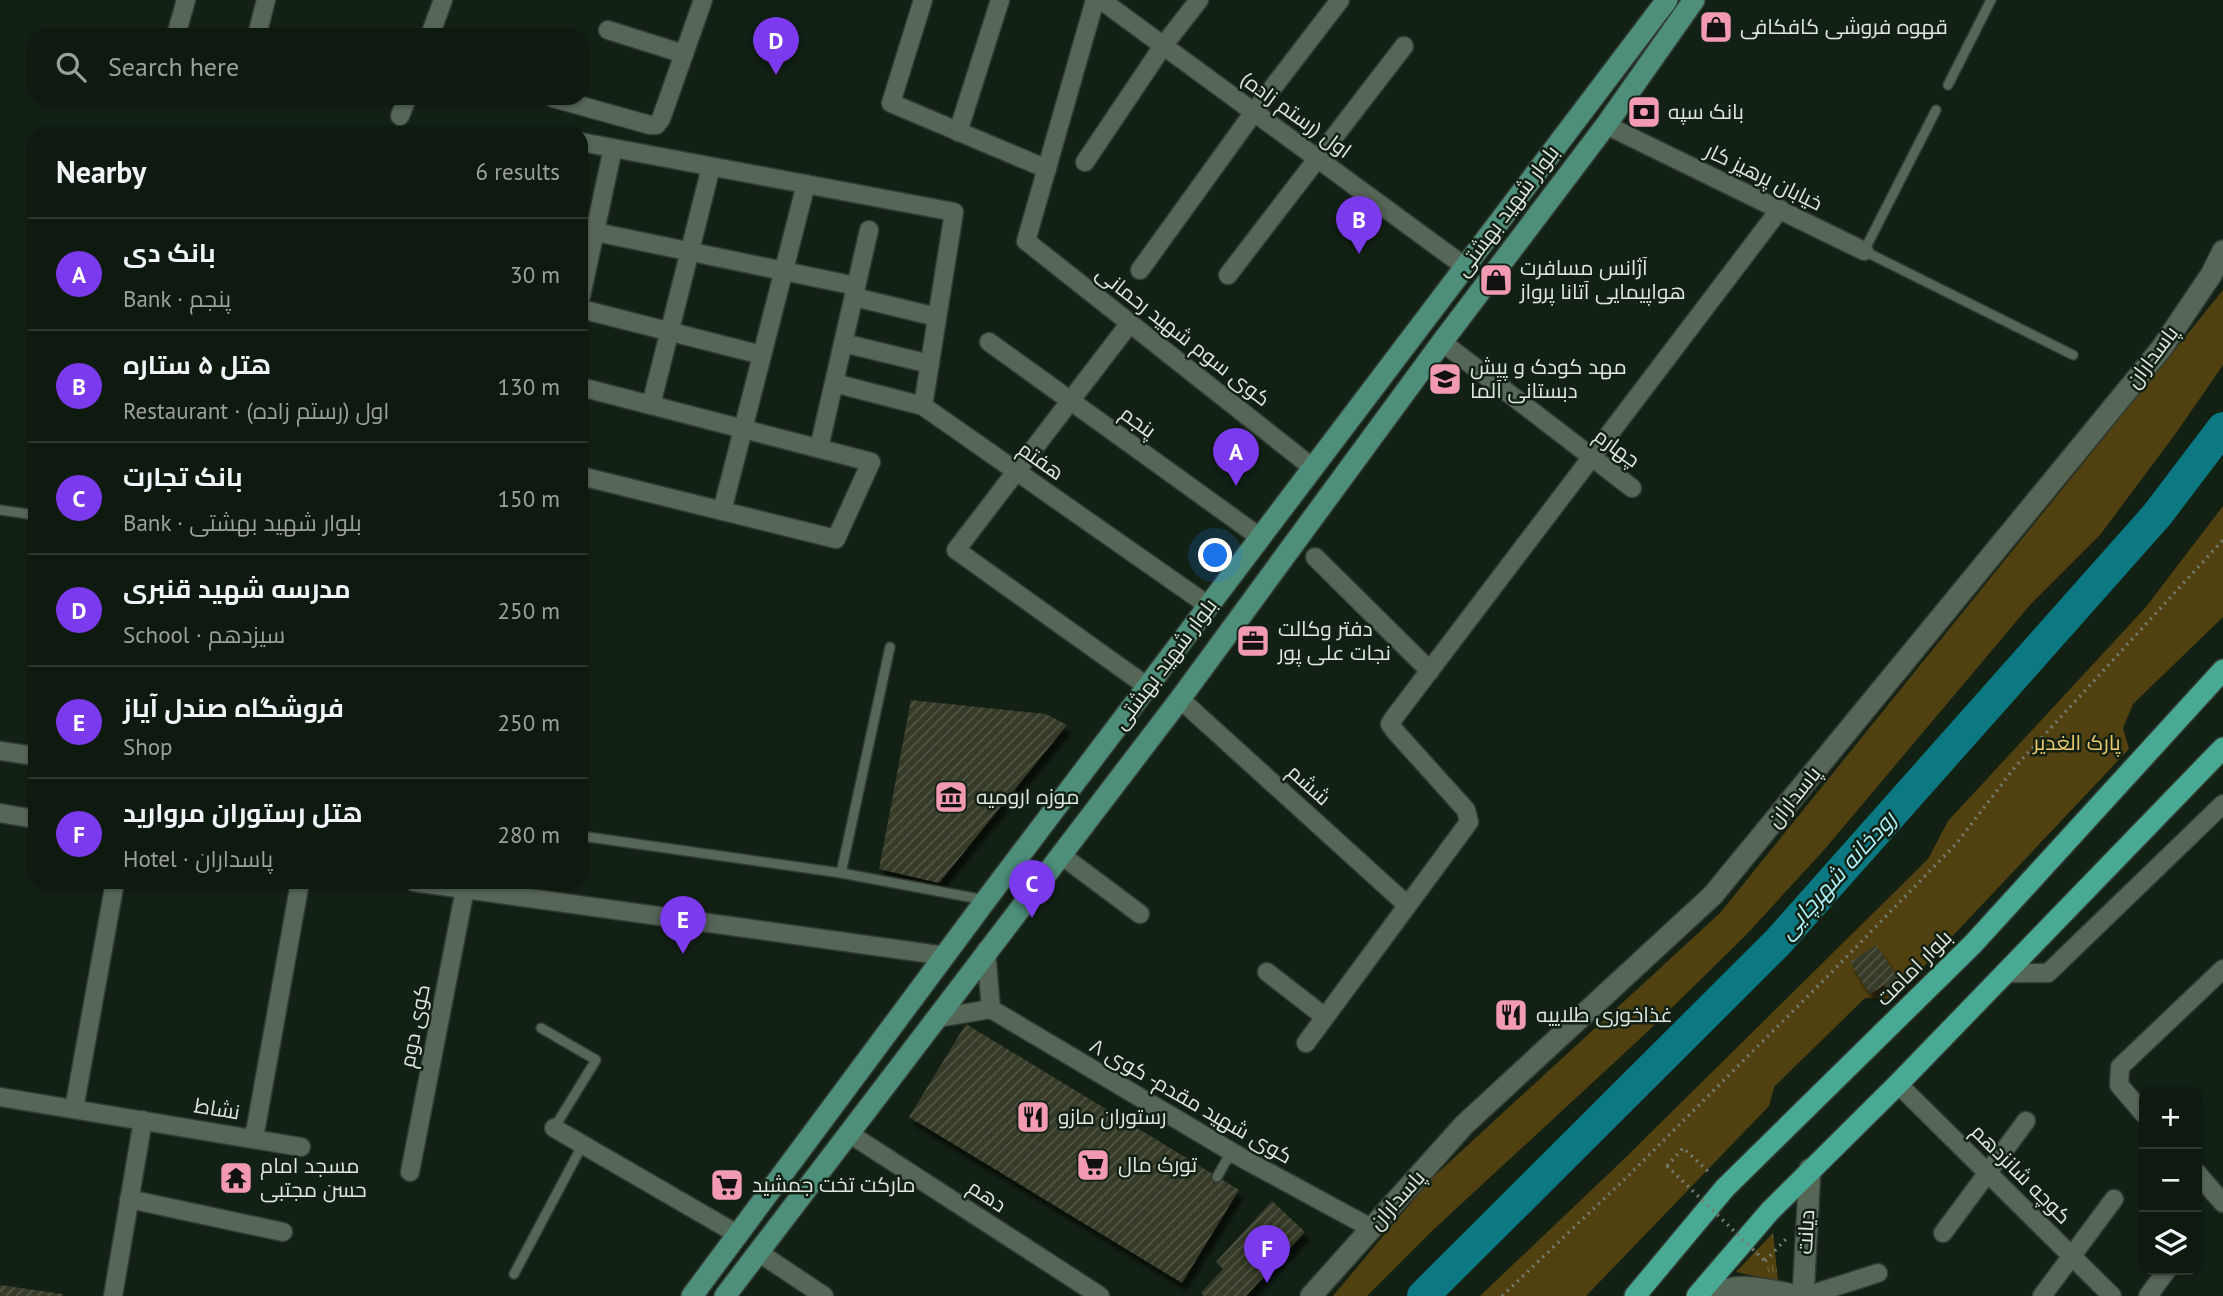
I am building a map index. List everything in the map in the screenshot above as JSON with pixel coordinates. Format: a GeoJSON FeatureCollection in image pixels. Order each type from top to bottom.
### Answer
{"type":"FeatureCollection","features":[{"type":"Feature","properties":{"kind":"highway","name":"بلوار امامت"},"geometry":{"type":"LineString","coordinates":[[1635,1296],[1725,1188],[1973,944],[2223,670]]}},
{"type":"Feature","properties":{"kind":"highway"},"geometry":{"type":"LineString","coordinates":[[1697,1296],[1810,1169],[1898,1084],[2223,748]]}},
{"type":"Feature","properties":{"kind":"main road","name":"بلوار شهید بهشتی"},"geometry":{"type":"LineString","coordinates":[[692,1296],[986,900],[1667,0]]}},
{"type":"Feature","properties":{"kind":"main road","name":"بلوار شهید بهشتی"},"geometry":{"type":"LineString","coordinates":[[725,1296],[850,1134],[986,950],[1180,699],[1442,342],[1606,125],[1694,0]]}},
{"type":"Feature","properties":{"kind":"main road","name":"پاسداران"},"geometry":{"type":"LineString","coordinates":[[1311,1296],[1464,1125],[1713,895],[2161,349],[2211,275],[2223,251]]}},
{"type":"Feature","properties":{"kind":"main road","name":"دیانت"},"geometry":{"type":"LineString","coordinates":[[1802,1296],[1810,1169]]}},
{"type":"Feature","properties":{"kind":"main road"},"geometry":{"type":"LineString","coordinates":[[1710,1296],[1721,1290],[1747,1285],[1802,1296]]}},
{"type":"Feature","properties":{"kind":"street"},"geometry":{"type":"LineString","coordinates":[[178,28],[186,0]]}},
{"type":"Feature","properties":{"kind":"street"},"geometry":{"type":"LineString","coordinates":[[259,28],[266,0]]}},
{"type":"Feature","properties":{"kind":"street"},"geometry":{"type":"LineString","coordinates":[[433,28],[443,0]]}},
{"type":"Feature","properties":{"kind":"street"},"geometry":{"type":"LineString","coordinates":[[579,105],[656,125],[661,119],[702,0]]}},
{"type":"Feature","properties":{"kind":"street"},"geometry":{"type":"LineString","coordinates":[[923,0],[891,103],[1047,169],[1096,0]]}},
{"type":"Feature","properties":{"kind":"street"},"geometry":{"type":"LineString","coordinates":[[958,132],[1000,0]]}},
{"type":"Feature","properties":{"kind":"street","name":"اول (رستم زاده)"},"geometry":{"type":"LineString","coordinates":[[1101,0],[1464,266]]}},
{"type":"Feature","properties":{"kind":"street"},"geometry":{"type":"LineString","coordinates":[[1085,162],[1163,46],[1199,0]]}},
{"type":"Feature","properties":{"kind":"street"},"geometry":{"type":"LineString","coordinates":[[1140,270],[1254,112],[1340,0]]}},
{"type":"Feature","properties":{"kind":"street"},"geometry":{"type":"LineString","coordinates":[[608,30],[684,54]]}},
{"type":"Feature","properties":{"kind":"street"},"geometry":{"type":"LineString","coordinates":[[1228,275],[1404,46]]}},
{"type":"Feature","properties":{"kind":"street"},"geometry":{"type":"LineString","coordinates":[[400,116],[404,105]]}},
{"type":"Feature","properties":{"kind":"street","name":"خیابان پرهیز کار"},"geometry":{"type":"LineString","coordinates":[[1606,125],[1864,251]]}},
{"type":"Feature","properties":{"kind":"street"},"geometry":{"type":"LineString","coordinates":[[588,143],[954,212],[923,407]]}},
{"type":"Feature","properties":{"kind":"street"},"geometry":{"type":"LineString","coordinates":[[613,148],[588,230],[783,271],[937,317]]}},
{"type":"Feature","properties":{"kind":"street"},"geometry":{"type":"LineString","coordinates":[[650,405],[711,166]]}},
{"type":"Feature","properties":{"kind":"street","name":"کوی سوم شهید رحمانی"},"geometry":{"type":"LineString","coordinates":[[1047,169],[1026,241],[1313,468]]}},
{"type":"Feature","properties":{"kind":"street"},"geometry":{"type":"LineString","coordinates":[[722,511],[806,184]]}},
{"type":"Feature","properties":{"kind":"street"},"geometry":{"type":"LineString","coordinates":[[1306,1043],[1469,822],[1466,810],[1390,724],[1780,209]]}},
{"type":"Feature","properties":{"kind":"street"},"geometry":{"type":"LineString","coordinates":[[819,448],[869,230]]}},
{"type":"Feature","properties":{"kind":"street"},"geometry":{"type":"LineString","coordinates":[[588,311],[762,355]]}},
{"type":"Feature","properties":{"kind":"street"},"geometry":{"type":"LineString","coordinates":[[1130,323],[956,550],[1148,687]]}},
{"type":"Feature","properties":{"kind":"street","name":"پنجم"},"geometry":{"type":"LineString","coordinates":[[989,342],[1261,538]]}},
{"type":"Feature","properties":{"kind":"street","name":"چهارم"},"geometry":{"type":"LineString","coordinates":[[1442,342],[1632,488]]}},
{"type":"Feature","properties":{"kind":"street"},"geometry":{"type":"LineString","coordinates":[[843,343],[930,364]]}},
{"type":"Feature","properties":{"kind":"street","name":"هفتم"},"geometry":{"type":"LineString","coordinates":[[834,383],[923,407],[1209,606]]}},
{"type":"Feature","properties":{"kind":"street"},"geometry":{"type":"LineString","coordinates":[[588,389],[871,462],[836,539],[588,478]]}},
{"type":"Feature","properties":{"kind":"street"},"geometry":{"type":"LineString","coordinates":[[1315,557],[1430,671]]}},
{"type":"Feature","properties":{"kind":"street","name":"ششم"},"geometry":{"type":"LineString","coordinates":[[1180,699],[1407,905]]}},
{"type":"Feature","properties":{"kind":"street"},"geometry":{"type":"LineString","coordinates":[[0,751],[28,755]]}},
{"type":"Feature","properties":{"kind":"street"},"geometry":{"type":"LineString","coordinates":[[2005,974],[2048,973],[2223,804]]}},
{"type":"Feature","properties":{"kind":"street"},"geometry":{"type":"LineString","coordinates":[[0,813],[28,818]]}},
{"type":"Feature","properties":{"kind":"street"},"geometry":{"type":"LineString","coordinates":[[1061,855],[1140,914]]}},
{"type":"Feature","properties":{"kind":"street"},"geometry":{"type":"LineString","coordinates":[[74,1109],[114,889]]}},
{"type":"Feature","properties":{"kind":"street","name":"نشاط"},"geometry":{"type":"LineString","coordinates":[[0,1097],[254,1138],[299,889]]}},
{"type":"Feature","properties":{"kind":"street"},"geometry":{"type":"LineString","coordinates":[[465,889],[946,956]]}},
{"type":"Feature","properties":{"kind":"street","name":"کوی دوم"},"geometry":{"type":"LineString","coordinates":[[410,1172],[465,889]]}},
{"type":"Feature","properties":{"kind":"street"},"geometry":{"type":"LineString","coordinates":[[937,1018],[991,1009],[986,950]]}},
{"type":"Feature","properties":{"kind":"street"},"geometry":{"type":"LineString","coordinates":[[2139,1108],[2119,1085],[2120,1067],[2223,969]]}},
{"type":"Feature","properties":{"kind":"street"},"geometry":{"type":"LineString","coordinates":[[1268,972],[1325,1017]]}},
{"type":"Feature","properties":{"kind":"street","name":"کوی شهید مقدم- کوی ۸"},"geometry":{"type":"LineString","coordinates":[[991,1009],[1242,1158],[1371,1228]]}},
{"type":"Feature","properties":{"kind":"street","name":"کوچه شانزدهم"},"geometry":{"type":"LineString","coordinates":[[1898,1084],[2112,1296]]}},
{"type":"Feature","properties":{"kind":"street"},"geometry":{"type":"LineString","coordinates":[[113,1296],[143,1120]]}},
{"type":"Feature","properties":{"kind":"street"},"geometry":{"type":"LineString","coordinates":[[1943,1233],[2026,1121]]}},
{"type":"Feature","properties":{"kind":"street"},"geometry":{"type":"LineString","coordinates":[[554,1128],[737,1234]]}},
{"type":"Feature","properties":{"kind":"street","name":"دهم"},"geometry":{"type":"LineString","coordinates":[[850,1134],[1090,1294]]}},
{"type":"Feature","properties":{"kind":"street"},"geometry":{"type":"LineString","coordinates":[[254,1138],[301,1147]]}},
{"type":"Feature","properties":{"kind":"street"},"geometry":{"type":"LineString","coordinates":[[2202,1179],[2223,1203]]}},
{"type":"Feature","properties":{"kind":"street"},"geometry":{"type":"LineString","coordinates":[[129,1199],[283,1232]]}},
{"type":"Feature","properties":{"kind":"street"},"geometry":{"type":"LineString","coordinates":[[2042,1296],[2114,1199]]}},
{"type":"Feature","properties":{"kind":"street"},"geometry":{"type":"LineString","coordinates":[[758,1252],[824,1296]]}},
{"type":"Feature","properties":{"kind":"street"},"geometry":{"type":"LineString","coordinates":[[1802,1296],[1878,1273]]}},
{"type":"Feature","properties":{"kind":"street"},"geometry":{"type":"LineString","coordinates":[[2148,1296],[2163,1275]]}},
{"type":"Feature","properties":{"kind":"lane"},"geometry":{"type":"LineString","coordinates":[[1948,85],[1991,0]]}},
{"type":"Feature","properties":{"kind":"lane"},"geometry":{"type":"LineString","coordinates":[[1936,110],[1864,251],[2073,355]]}},
{"type":"Feature","properties":{"kind":"lane"},"geometry":{"type":"LineString","coordinates":[[0,510],[28,514]]}},
{"type":"Feature","properties":{"kind":"lane"},"geometry":{"type":"LineString","coordinates":[[841,873],[890,647]]}},
{"type":"Feature","properties":{"kind":"lane"},"geometry":{"type":"LineString","coordinates":[[588,837],[841,873],[986,900]]}},
{"type":"Feature","properties":{"kind":"lane"},"geometry":{"type":"LineString","coordinates":[[541,1028],[596,1060],[554,1128]]}},
{"type":"Feature","properties":{"kind":"lane"},"geometry":{"type":"LineString","coordinates":[[514,1274],[583,1144]]}},
{"type":"Feature","properties":{"kind":"lane"},"geometry":{"type":"LineString","coordinates":[[1217,1177],[1226,1161],[1233,1157],[1242,1158]]}},
{"type":"Feature","properties":{"kind":"path"},"geometry":{"type":"LineString","coordinates":[[1502,1296],[1640,1164],[1947,853],[2015,767],[2223,540]]}},
{"type":"Feature","properties":{"kind":"path"},"geometry":{"type":"LineString","coordinates":[[1725,1188],[1683,1148],[1667,1166],[1765,1261],[1791,1233]]}},
{"type":"Feature","properties":{"kind":"green space"},"geometry":{"type":"Polygon","coordinates":[[[2223,290],[2223,365],[2176,433],[2100,535],[2030,605],[1824,850],[1745,936],[1644,1035],[1433,1230],[1367,1296],[1333,1296],[1430,1180],[1720,913],[2223,290]]]}},
{"type":"Feature","properties":{"kind":"green space","name":"پارک الغدیر"},"geometry":{"type":"Polygon","coordinates":[[[2223,506],[2223,617],[2133,704],[2123,728],[2129,749],[1893,999],[1865,998],[1774,1087],[1769,1106],[1586,1296],[1480,1296],[1623,1160],[1928,859],[1948,821],[2146,607],[2223,506]]]}},
{"type":"Feature","properties":{"kind":"green space"},"geometry":{"type":"Polygon","coordinates":[[[1773,1233],[1778,1281],[1736,1272],[1773,1233]]]}},
{"type":"Feature","properties":{"kind":"building","name":"موزه ارومیه"},"geometry":{"type":"Polygon","coordinates":[[[911,700],[1046,714],[1067,725],[939,883],[879,869],[911,700]]]}},
{"type":"Feature","properties":{"kind":"building"},"geometry":{"type":"Polygon","coordinates":[[[1876,945],[1901,983],[1889,991],[1884,985],[1870,994],[1850,962],[1876,945]]]}},
{"type":"Feature","properties":{"kind":"building","name":"تورک مال"},"geometry":{"type":"Polygon","coordinates":[[[966,1024],[1239,1190],[1182,1283],[909,1117],[966,1024]]]}},
{"type":"Feature","properties":{"kind":"building"},"geometry":{"type":"Polygon","coordinates":[[[1272,1201],[1305,1232],[1246,1296],[1204,1296],[1201,1293],[1223,1269],[1216,1262],[1272,1201]]]}},
{"type":"Feature","properties":{"kind":"building"},"geometry":{"type":"Polygon","coordinates":[[[0,1285],[63,1294],[63,1296],[0,1296],[0,1285]]]}},
{"type":"Feature","properties":{"kind":"waterway","name":"رودخانه شهرچایی"},"geometry":{"type":"LineString","coordinates":[[1423,1296],[1778,942],[2157,515],[2223,428]]}},
{"type":"Feature","properties":{"kind":"place","name":"قهوه فروشی کافکافی"},"geometry":{"type":"Point","coordinates":[1716,27]}},
{"type":"Feature","properties":{"kind":"place","name":"مدرسه شهید قنبری"},"geometry":{"type":"Point","coordinates":[776,75]}},
{"type":"Feature","properties":{"kind":"place","name":"بانک سپه"},"geometry":{"type":"Point","coordinates":[1644,112]}},
{"type":"Feature","properties":{"kind":"place","name":"هتل ۵ ستاره"},"geometry":{"type":"Point","coordinates":[1359,254]}},
{"type":"Feature","properties":{"kind":"place","name":"آژانس مسافرت هواپیمایی آتانا پرواز"},"geometry":{"type":"Point","coordinates":[1496,280]}},
{"type":"Feature","properties":{"kind":"place","name":"مهد کودک و پیش دبستانی آلما"},"geometry":{"type":"Point","coordinates":[1445,379]}},
{"type":"Feature","properties":{"kind":"place","name":"بانک دی"},"geometry":{"type":"Point","coordinates":[1236,486]}},
{"type":"Feature","properties":{"kind":"place","name":"دفتر وکالت نجات علی پور"},"geometry":{"type":"Point","coordinates":[1253,641]}},
{"type":"Feature","properties":{"kind":"place","name":"موزه ارومیه"},"geometry":{"type":"Point","coordinates":[951,797]}},
{"type":"Feature","properties":{"kind":"place","name":"بانک تجارت"},"geometry":{"type":"Point","coordinates":[1032,918]}},
{"type":"Feature","properties":{"kind":"place","name":"فروشگاه صندل آیاز"},"geometry":{"type":"Point","coordinates":[683,954]}},
{"type":"Feature","properties":{"kind":"place","name":"غذاخوری طلاییه"},"geometry":{"type":"Point","coordinates":[1511,1015]}},
{"type":"Feature","properties":{"kind":"place","name":"رستوران مازو"},"geometry":{"type":"Point","coordinates":[1033,1117]}},
{"type":"Feature","properties":{"kind":"place","name":"تورک مال"},"geometry":{"type":"Point","coordinates":[1093,1165]}},
{"type":"Feature","properties":{"kind":"place","name":"مسجد امام حسن مجتبی"},"geometry":{"type":"Point","coordinates":[236,1178]}},
{"type":"Feature","properties":{"kind":"place","name":"مارکت تخت جمشید"},"geometry":{"type":"Point","coordinates":[727,1185]}},
{"type":"Feature","properties":{"kind":"place","name":"هتل رستوران مروارید"},"geometry":{"type":"Point","coordinates":[1267,1283]}}]}
